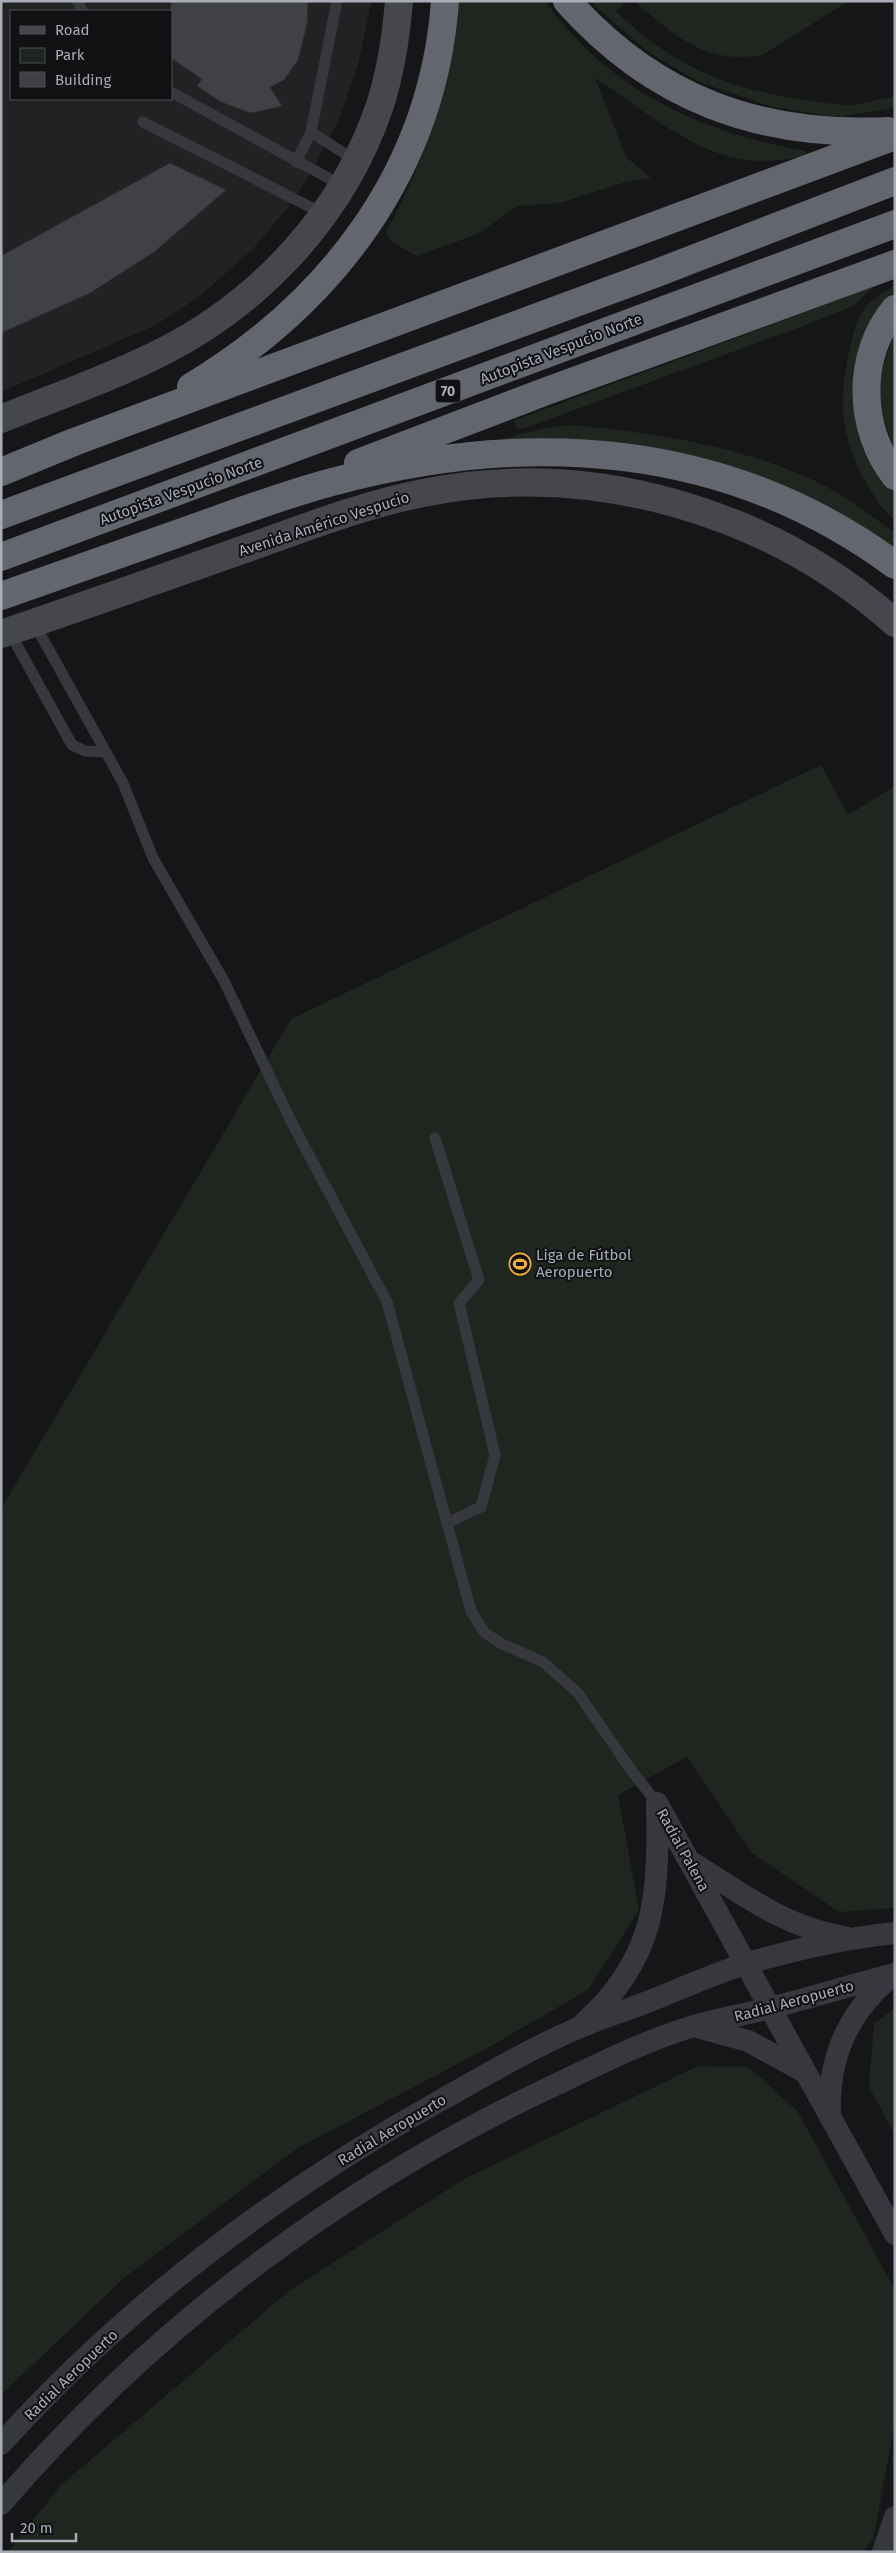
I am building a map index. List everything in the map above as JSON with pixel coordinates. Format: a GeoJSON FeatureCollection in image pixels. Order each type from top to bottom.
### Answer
{"type":"FeatureCollection","features":[{"type":"Feature","properties":{"kind":"highway"},"geometry":{"type":"LineString","coordinates":[[141,418],[210,376],[271,332],[298,308],[346,255],[385,196],[416,131],[435,68],[445,1]]}},
{"type":"Feature","properties":{"kind":"highway"},"geometry":{"type":"LineString","coordinates":[[568,1],[595,32],[635,65],[679,91],[709,104],[771,123],[807,129],[842,132],[895,130]]}},
{"type":"Feature","properties":{"kind":"highway"},"geometry":{"type":"LineString","coordinates":[[1,472],[895,136]]}},
{"type":"Feature","properties":{"kind":"highway"},"geometry":{"type":"LineString","coordinates":[[1,515],[654,274],[895,181]]}},
{"type":"Feature","properties":{"kind":"highway","name":"Autopista Vespucio Norte"},"geometry":{"type":"LineString","coordinates":[[1,557],[895,224]]}},
{"type":"Feature","properties":{"kind":"highway"},"geometry":{"type":"LineString","coordinates":[[1,596],[278,498],[412,441],[895,264]]}},
{"type":"Feature","properties":{"kind":"highway"},"geometry":{"type":"LineString","coordinates":[[895,309],[875,342],[870,358],[866,390],[870,424],[876,441],[895,476]]}},
{"type":"Feature","properties":{"kind":"highway"},"geometry":{"type":"LineString","coordinates":[[278,498],[376,471],[473,455],[559,451],[601,453],[684,466],[758,489],[828,522],[895,565]]}},
{"type":"Feature","properties":{"kind":"street"},"geometry":{"type":"LineString","coordinates":[[1,419],[134,365],[188,338],[219,317],[270,276],[324,214],[343,186],[356,161],[369,133],[386,81],[396,34],[399,1]]}},
{"type":"Feature","properties":{"kind":"street","name":"Avenida Américo Vespucio"},"geometry":{"type":"LineString","coordinates":[[14,629],[387,501],[458,487],[516,483],[578,485],[625,491],[663,499],[704,511],[781,544],[817,564],[858,592],[895,623]]}},
{"type":"Feature","properties":{"kind":"street","name":"Radial Palena"},"geometry":{"type":"LineString","coordinates":[[656,1803],[690,1861],[895,2234]]}},
{"type":"Feature","properties":{"kind":"street","name":"Radial Palena"},"geometry":{"type":"LineString","coordinates":[[579,2028],[602,2007],[616,1989],[640,1947],[648,1924],[658,1877],[656,1803]]}},
{"type":"Feature","properties":{"kind":"street","name":"Radial Aeropuerto"},"geometry":{"type":"LineString","coordinates":[[690,1861],[771,1913],[794,1924],[812,1931],[854,1939]]}},
{"type":"Feature","properties":{"kind":"street","name":"Radial Aeropuerto"},"geometry":{"type":"LineString","coordinates":[[1,2444],[46,2397],[121,2326],[201,2259],[256,2218],[342,2159],[401,2122],[532,2050],[579,2028],[746,1964],[854,1939],[895,1933]]}},
{"type":"Feature","properties":{"kind":"street","name":"Radial Palena"},"geometry":{"type":"LineString","coordinates":[[830,2116],[830,2081],[847,2029],[868,1998],[895,1974]]}},
{"type":"Feature","properties":{"kind":"street","name":"Radial Aeropuerto"},"geometry":{"type":"LineString","coordinates":[[1,2504],[57,2442],[142,2359],[188,2319],[287,2242],[393,2172],[495,2114],[630,2050],[693,2026],[770,2008],[895,1974]]}},
{"type":"Feature","properties":{"kind":"street","name":"Radial Aeropuerto"},"geometry":{"type":"LineString","coordinates":[[693,2026],[748,2041],[805,2072]]}},
{"type":"Feature","properties":{"kind":"street"},"geometry":{"type":"LineString","coordinates":[[883,2552],[895,2517]]}},
{"type":"Feature","properties":{"kind":"lane"},"geometry":{"type":"LineString","coordinates":[[296,162],[311,132],[337,1]]}},
{"type":"Feature","properties":{"kind":"lane"},"geometry":{"type":"LineString","coordinates":[[172,93],[343,186]]}},
{"type":"Feature","properties":{"kind":"lane"},"geometry":{"type":"LineString","coordinates":[[143,122],[324,214]]}},
{"type":"Feature","properties":{"kind":"lane"},"geometry":{"type":"LineString","coordinates":[[311,132],[356,161]]}},
{"type":"Feature","properties":{"kind":"lane"},"geometry":{"type":"LineString","coordinates":[[14,629],[72,745],[85,751],[106,752]]}},
{"type":"Feature","properties":{"kind":"lane"},"geometry":{"type":"LineString","coordinates":[[14,629],[106,752],[123,783],[153,858],[224,981],[292,1123],[387,1302],[471,1611],[484,1632],[500,1643],[542,1662],[578,1693],[656,1803]]}},
{"type":"Feature","properties":{"kind":"lane"},"geometry":{"type":"LineString","coordinates":[[435,1138],[479,1280],[460,1303],[495,1456],[481,1508],[447,1522]]}},
{"type":"Feature","properties":{"kind":"shaded area"},"geometry":{"type":"Polygon","coordinates":[[[1,1],[371,1],[358,65],[339,119],[312,171],[290,205],[252,250],[200,296],[156,325],[1,392],[1,1]]]}},
{"type":"Feature","properties":{"kind":"green space"},"geometry":{"type":"Polygon","coordinates":[[[458,1],[545,1],[570,32],[598,59],[628,83],[660,103],[694,119],[729,132],[767,143],[806,151],[807,156],[757,161],[735,158],[713,151],[692,142],[672,130],[595,78],[626,157],[651,178],[622,183],[560,203],[517,206],[480,233],[417,256],[393,243],[386,232],[403,199],[434,124],[444,88],[458,1]]]}},
{"type":"Feature","properties":{"kind":"green space"},"geometry":{"type":"Polygon","coordinates":[[[592,1],[627,1],[616,11],[637,30],[658,47],[680,60],[726,82],[777,95],[841,105],[858,104],[895,96],[895,108],[836,117],[773,107],[699,82],[651,54],[597,8],[592,1]]]}},
{"type":"Feature","properties":{"kind":"green space"},"geometry":{"type":"Polygon","coordinates":[[[634,1],[849,1],[762,55],[742,57],[724,56],[692,44],[677,36],[634,1]]]}},
{"type":"Feature","properties":{"kind":"green space"},"geometry":{"type":"Polygon","coordinates":[[[895,285],[860,430],[886,483],[895,490],[895,520],[879,504],[857,466],[846,431],[843,397],[847,360],[858,319],[869,304],[895,285]]]}},
{"type":"Feature","properties":{"kind":"green space"},"geometry":{"type":"Polygon","coordinates":[[[873,287],[853,306],[803,326],[528,427],[518,429],[513,421],[873,287]]]}},
{"type":"Feature","properties":{"kind":"green space"},"geometry":{"type":"Polygon","coordinates":[[[895,333],[895,451],[884,419],[880,392],[884,365],[895,333]]]}},
{"type":"Feature","properties":{"kind":"green space"},"geometry":{"type":"Polygon","coordinates":[[[571,425],[696,442],[756,458],[786,469],[836,492],[895,533],[895,551],[813,503],[488,443],[545,428],[571,425]]]}},
{"type":"Feature","properties":{"kind":"green space","name":"Liga de Fútbol Aeropuerto"},"geometry":{"type":"Polygon","coordinates":[[[821,765],[848,815],[895,786],[895,1908],[839,1912],[752,1853],[687,1757],[618,1795],[639,1910],[588,1990],[482,2051],[298,2148],[124,2278],[1,2395],[1,1509],[291,1019],[821,765]]]}},
{"type":"Feature","properties":{"kind":"green space"},"geometry":{"type":"Polygon","coordinates":[[[895,2008],[895,2135],[869,2087],[874,2024],[895,2008]]]}},
{"type":"Feature","properties":{"kind":"green space"},"geometry":{"type":"Polygon","coordinates":[[[698,2066],[749,2067],[798,2112],[895,2290],[895,2422],[873,2540],[862,2552],[8,2552],[61,2485],[289,2291],[464,2179],[698,2066]]]}},
{"type":"Feature","properties":{"kind":"building"},"geometry":{"type":"Polygon","coordinates":[[[171,1],[308,1],[307,24],[298,60],[284,80],[270,87],[282,106],[251,113],[221,102],[197,86],[202,79],[172,59],[171,1]]]}},
{"type":"Feature","properties":{"kind":"building"},"geometry":{"type":"Polygon","coordinates":[[[170,163],[226,190],[154,252],[90,293],[1,333],[1,256],[170,163]]]}},
{"type":"Feature","properties":{"kind":"place","name":"Liga de Fútbol Aeropuerto"},"geometry":{"type":"Point","coordinates":[520,1264]}}]}
